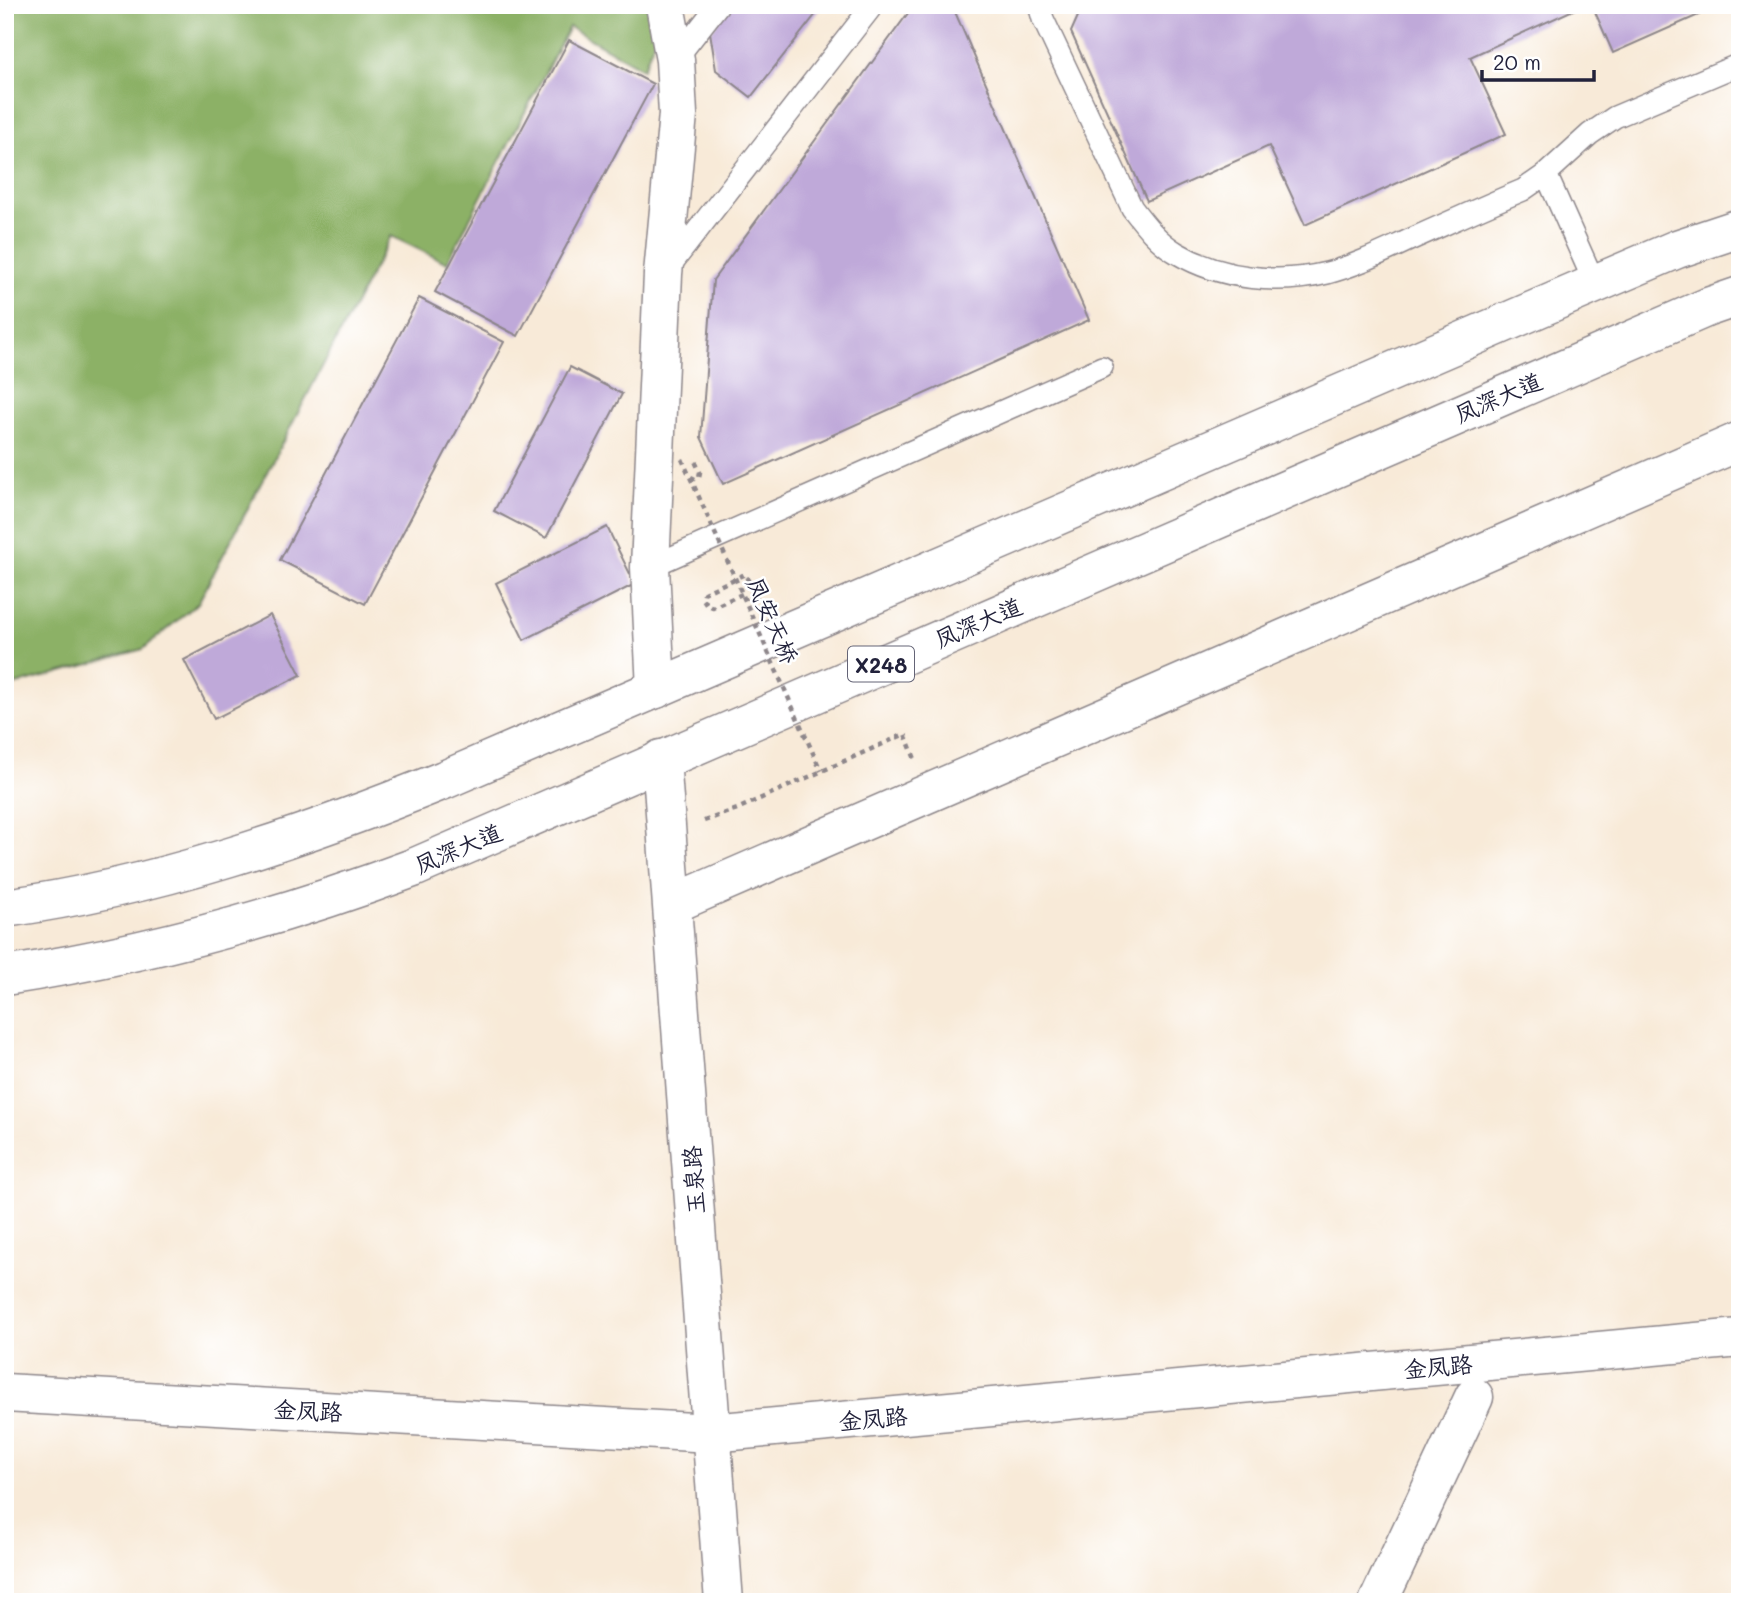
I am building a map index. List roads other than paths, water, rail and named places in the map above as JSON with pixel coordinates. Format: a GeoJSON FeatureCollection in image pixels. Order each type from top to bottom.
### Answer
{"type":"FeatureCollection","features":[{"type":"Feature","properties":{"kind":"street"},"geometry":{"type":"LineString","coordinates":[[656,689],[650,567],[663,274],[678,114],[675,60],[665,5]]}},
{"type":"Feature","properties":{"kind":"street"},"geometry":{"type":"LineString","coordinates":[[5,908],[82,894],[174,872],[300,835],[444,780],[1677,249],[1740,228]]}},
{"type":"Feature","properties":{"kind":"street","name":"凤深大道"},"geometry":{"type":"LineString","coordinates":[[5,976],[152,948],[233,928],[413,868],[662,759],[1729,305]]}},
{"type":"Feature","properties":{"kind":"street"},"geometry":{"type":"LineString","coordinates":[[673,904],[1740,440]]}},
{"type":"Feature","properties":{"kind":"street","name":"玉泉路"},"geometry":{"type":"LineString","coordinates":[[662,759],[724,1602]]}},
{"type":"Feature","properties":{"kind":"street","name":"金凤路"},"geometry":{"type":"LineString","coordinates":[[5,1393],[711,1433],[1740,1338]]}},
{"type":"Feature","properties":{"kind":"street"},"geometry":{"type":"LineString","coordinates":[[1378,1602],[1474,1397]]}},
{"type":"Feature","properties":{"kind":"lane"},"geometry":{"type":"LineString","coordinates":[[675,60],[718,5]]}},
{"type":"Feature","properties":{"kind":"lane"},"geometry":{"type":"LineString","coordinates":[[663,274],[873,5]]}},
{"type":"Feature","properties":{"kind":"lane"},"geometry":{"type":"LineString","coordinates":[[1039,5],[1043,19],[1132,208],[1150,231],[1203,267],[1234,275],[1262,278],[1292,278],[1325,273],[1355,264],[1523,190],[1546,174],[1590,134],[1615,117],[1740,64]]}},
{"type":"Feature","properties":{"kind":"lane"},"geometry":{"type":"LineString","coordinates":[[1546,174],[1595,284]]}},
{"type":"Feature","properties":{"kind":"lane"},"geometry":{"type":"LineString","coordinates":[[650,567],[1102,367]]}}]}
